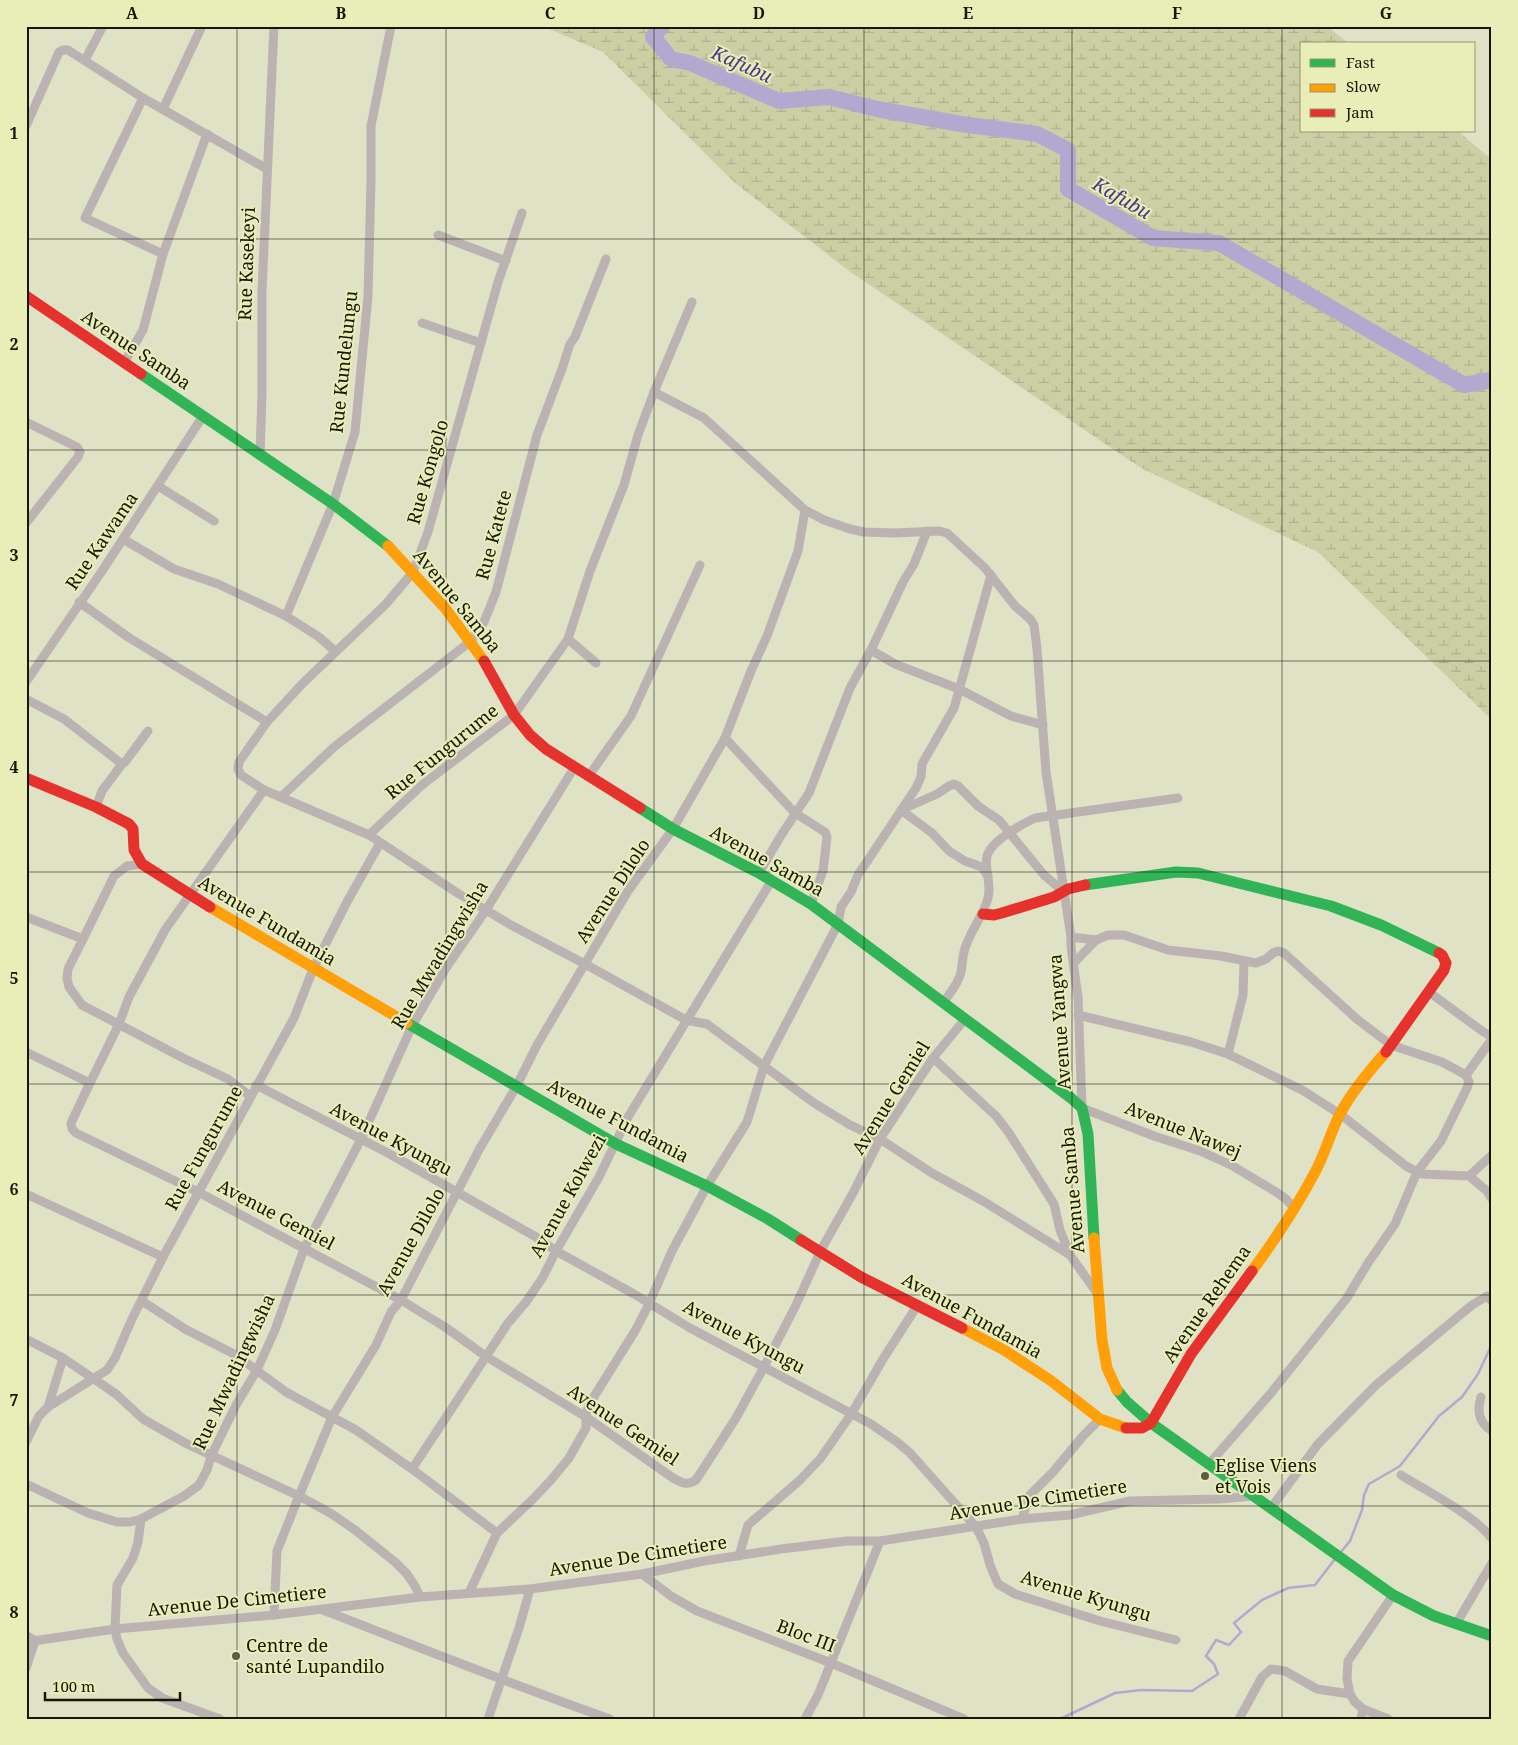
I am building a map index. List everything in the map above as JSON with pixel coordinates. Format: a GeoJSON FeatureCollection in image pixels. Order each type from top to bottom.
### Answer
{"type":"FeatureCollection","features":[{"type":"Feature","properties":{"kind":"street"},"geometry":{"type":"LineString","coordinates":[[85,60],[103,26]]}},
{"type":"Feature","properties":{"kind":"street"},"geometry":{"type":"LineString","coordinates":[[163,109],[202,26]]}},
{"type":"Feature","properties":{"kind":"street","name":"Rue Kasekeyi"},"geometry":{"type":"LineString","coordinates":[[260,456],[262,291],[274,26]]}},
{"type":"Feature","properties":{"kind":"street","name":"Rue Kundelungu"},"geometry":{"type":"LineString","coordinates":[[286,616],[333,504],[355,432],[368,296],[371,180],[370,126],[391,26]]}},
{"type":"Feature","properties":{"kind":"street"},"geometry":{"type":"LineString","coordinates":[[26,126],[59,52],[68,50],[144,98],[267,169]]}},
{"type":"Feature","properties":{"kind":"street"},"geometry":{"type":"LineString","coordinates":[[144,98],[85,218],[163,254]]}},
{"type":"Feature","properties":{"kind":"street"},"geometry":{"type":"LineString","coordinates":[[124,363],[143,330],[163,254],[207,134]]}},
{"type":"Feature","properties":{"kind":"street","name":"Rue Kongolo"},"geometry":{"type":"LineString","coordinates":[[264,790],[241,775],[238,769],[239,762],[267,722],[335,651],[386,604],[413,572],[428,532],[481,343],[522,213]]}},
{"type":"Feature","properties":{"kind":"street"},"geometry":{"type":"LineString","coordinates":[[438,235],[506,260]]}},
{"type":"Feature","properties":{"kind":"street","name":"Rue Katete"},"geometry":{"type":"LineString","coordinates":[[281,797],[334,747],[471,641],[484,622],[496,592],[537,435],[570,344],[606,259]]}},
{"type":"Feature","properties":{"kind":"street","name":"Avenue Samba"},"geometry":{"type":"LineString","coordinates":[[26,296],[333,504],[391,548],[445,608],[471,641],[489,668],[514,715],[530,735],[546,750],[673,829],[772,880],[811,904],[944,1002],[1082,1108],[1088,1134],[1090,1186],[1102,1340],[1107,1368],[1116,1388],[1127,1402],[1151,1423],[1272,1508],[1324,1548],[1393,1595],[1434,1616],[1492,1636]]}},
{"type":"Feature","properties":{"kind":"street"},"geometry":{"type":"LineString","coordinates":[[596,663],[568,638],[590,571],[624,485],[638,435],[692,302]]}},
{"type":"Feature","properties":{"kind":"street"},"geometry":{"type":"LineString","coordinates":[[422,323],[481,343]]}},
{"type":"Feature","properties":{"kind":"street"},"geometry":{"type":"LineString","coordinates":[[654,392],[704,418],[805,510],[824,520],[850,530],[864,532],[939,531],[947,533],[991,575],[1015,606],[1031,620],[1034,625],[1046,772],[1071,937]]}},
{"type":"Feature","properties":{"kind":"street","name":"Rue Kawama"},"geometry":{"type":"LineString","coordinates":[[26,682],[203,416]]}},
{"type":"Feature","properties":{"kind":"street"},"geometry":{"type":"LineString","coordinates":[[26,422],[77,447],[80,452],[78,458],[26,523]]}},
{"type":"Feature","properties":{"kind":"street"},"geometry":{"type":"LineString","coordinates":[[158,486],[214,522]]}},
{"type":"Feature","properties":{"kind":"street","name":"Avenue Dilolo"},"geometry":{"type":"LineString","coordinates":[[274,1615],[277,1552],[332,1417],[376,1345],[390,1312],[401,1300],[480,1148],[516,1087],[537,1045],[628,891],[673,829],[725,738],[767,636],[798,551],[805,510]]}},
{"type":"Feature","properties":{"kind":"street"},"geometry":{"type":"LineString","coordinates":[[759,873],[809,793],[850,688],[914,564],[927,531]]}},
{"type":"Feature","properties":{"kind":"street"},"geometry":{"type":"LineString","coordinates":[[122,539],[174,569],[218,584],[286,616],[319,637],[335,651]]}},
{"type":"Feature","properties":{"kind":"street"},"geometry":{"type":"LineString","coordinates":[[588,776],[631,716],[700,565]]}},
{"type":"Feature","properties":{"kind":"street"},"geometry":{"type":"LineString","coordinates":[[469,1593],[497,1533],[539,1493],[569,1458],[586,1428],[586,1417],[590,1402],[635,1331],[672,1251],[707,1186],[748,1122],[764,1066],[838,924],[842,907],[858,875],[916,788],[921,778],[922,764],[954,708],[991,575]]}},
{"type":"Feature","properties":{"kind":"street"},"geometry":{"type":"LineString","coordinates":[[79,602],[128,637],[267,722]]}},
{"type":"Feature","properties":{"kind":"street","name":"Rue Fungurume"},"geometry":{"type":"LineString","coordinates":[[369,835],[422,785],[514,715],[568,638]]}},
{"type":"Feature","properties":{"kind":"street"},"geometry":{"type":"LineString","coordinates":[[871,650],[895,664],[959,690],[1011,716],[1042,725]]}},
{"type":"Feature","properties":{"kind":"street"},"geometry":{"type":"LineString","coordinates":[[26,699],[64,719],[122,764]]}},
{"type":"Feature","properties":{"kind":"street"},"geometry":{"type":"LineString","coordinates":[[96,807],[102,791],[148,731]]}},
{"type":"Feature","properties":{"kind":"street"},"geometry":{"type":"LineString","coordinates":[[725,738],[795,813],[824,832],[827,837],[823,871],[811,904]]}},
{"type":"Feature","properties":{"kind":"street","name":"Rue Mwadingwisha"},"geometry":{"type":"LineString","coordinates":[[141,1519],[184,1496],[199,1485],[236,1404],[257,1370],[276,1330],[304,1249],[360,1139],[412,1026],[446,968],[486,910],[574,768]]}},
{"type":"Feature","properties":{"kind":"street"},"geometry":{"type":"LineString","coordinates":[[26,778],[96,807],[129,824],[133,829],[134,850],[142,864],[127,866],[114,876],[68,969],[69,987],[82,1004],[185,1059],[228,1079],[250,1096]]}},
{"type":"Feature","properties":{"kind":"street"},"geometry":{"type":"LineString","coordinates":[[901,810],[954,784],[963,789],[978,806],[999,820],[1044,875],[1063,891]]}},
{"type":"Feature","properties":{"kind":"street"},"geometry":{"type":"LineString","coordinates":[[26,1052],[90,1083],[119,1024],[129,998],[165,930],[264,790],[369,835],[486,910],[686,1020],[707,1024],[814,1103],[880,1139],[932,1173],[983,1201],[1070,1255]]}},
{"type":"Feature","properties":{"kind":"street"},"geometry":{"type":"LineString","coordinates":[[944,1002],[961,974],[964,948],[970,934],[983,914],[989,896],[987,856],[1010,833],[1035,818],[1178,798]]}},
{"type":"Feature","properties":{"kind":"street"},"geometry":{"type":"LineString","coordinates":[[901,810],[932,833],[949,851],[965,861],[982,867],[988,876]]}},
{"type":"Feature","properties":{"kind":"street","name":"Rue Fungurume"},"geometry":{"type":"LineString","coordinates":[[26,1442],[39,1416],[48,1407],[107,1370],[115,1358],[163,1257],[294,1018],[313,969],[380,842]]}},
{"type":"Feature","properties":{"kind":"street","name":"Avenue Fundamia"},"geometry":{"type":"LineString","coordinates":[[142,864],[313,969],[616,1144],[707,1186],[821,1250],[862,1276],[1029,1365],[1100,1420],[1130,1429],[1142,1428],[1151,1423]]}},
{"type":"Feature","properties":{"kind":"street","name":"Avenue Rehema"},"geometry":{"type":"LineString","coordinates":[[1063,891],[1092,883],[1186,872],[1246,884],[1322,904],[1381,925],[1442,955],[1446,963],[1444,970],[1429,992],[1391,1045],[1363,1079],[1340,1114],[1324,1155],[1266,1252],[1191,1354],[1151,1423]]}},
{"type":"Feature","properties":{"kind":"street","name":"Avenue Kolwezi"},"geometry":{"type":"LineString","coordinates":[[412,1469],[508,1323],[526,1302],[537,1285],[616,1144],[628,1117],[772,880]]}},
{"type":"Feature","properties":{"kind":"street"},"geometry":{"type":"LineString","coordinates":[[983,914],[994,915],[1002,913],[1054,897],[1063,891]]}},
{"type":"Feature","properties":{"kind":"street"},"geometry":{"type":"LineString","coordinates":[[26,917],[83,939]]}},
{"type":"Feature","properties":{"kind":"street","name":"Avenue Yangwa"},"geometry":{"type":"LineString","coordinates":[[1082,1108],[1078,997],[1071,937],[1096,940],[1108,935],[1124,936],[1168,950],[1221,956],[1256,963],[1266,960],[1278,951],[1284,953],[1358,1020],[1391,1045]]}},
{"type":"Feature","properties":{"kind":"street"},"geometry":{"type":"LineString","coordinates":[[1074,963],[1096,940]]}},
{"type":"Feature","properties":{"kind":"street"},"geometry":{"type":"LineString","coordinates":[[1228,1054],[1243,995],[1244,962]]}},
{"type":"Feature","properties":{"kind":"street"},"geometry":{"type":"LineString","coordinates":[[1429,992],[1492,1038],[1466,1075]]}},
{"type":"Feature","properties":{"kind":"street"},"geometry":{"type":"LineString","coordinates":[[1078,1015],[1191,1042],[1228,1054],[1302,1090],[1340,1114],[1406,1166],[1422,1174],[1469,1176],[1487,1191],[1492,1199]]}},
{"type":"Feature","properties":{"kind":"street","name":"Avenue Gemiel"},"geometry":{"type":"LineString","coordinates":[[90,1083],[71,1123],[72,1129],[76,1133],[198,1192],[401,1300],[487,1357],[586,1417],[673,1478],[682,1483],[690,1484],[696,1480],[736,1418],[795,1307],[821,1250],[853,1193],[880,1139],[933,1058],[965,1019]]}},
{"type":"Feature","properties":{"kind":"street"},"geometry":{"type":"LineString","coordinates":[[1210,1464],[1271,1393],[1347,1298],[1395,1224],[1417,1172],[1440,1141],[1467,1088],[1469,1082],[1466,1075],[1442,1062],[1391,1045]]}},
{"type":"Feature","properties":{"kind":"street"},"geometry":{"type":"LineString","coordinates":[[933,1058],[996,1116],[1009,1133],[1054,1204],[1060,1230],[1070,1255],[1099,1296]]}},
{"type":"Feature","properties":{"kind":"street","name":"Avenue Kyungu"},"geometry":{"type":"LineString","coordinates":[[256,1085],[458,1193],[705,1336],[852,1413],[897,1442],[910,1453],[976,1527],[984,1543],[990,1566],[998,1584],[1016,1594],[1100,1621],[1176,1640]]}},
{"type":"Feature","properties":{"kind":"street","name":"Avenue Nawej"},"geometry":{"type":"LineString","coordinates":[[1082,1108],[1154,1136],[1200,1151],[1231,1165],[1276,1192],[1293,1207]]}},
{"type":"Feature","properties":{"kind":"street"},"geometry":{"type":"LineString","coordinates":[[1469,1176],[1492,1155]]}},
{"type":"Feature","properties":{"kind":"street"},"geometry":{"type":"LineString","coordinates":[[26,1194],[163,1257]]}},
{"type":"Feature","properties":{"kind":"street"},"geometry":{"type":"LineString","coordinates":[[1272,1508],[1318,1444],[1391,1371],[1472,1305],[1490,1297]]}},
{"type":"Feature","properties":{"kind":"street"},"geometry":{"type":"LineString","coordinates":[[142,1301],[185,1329],[236,1355],[286,1392],[356,1430],[412,1469],[497,1533]]}},
{"type":"Feature","properties":{"kind":"street"},"geometry":{"type":"LineString","coordinates":[[739,1556],[748,1525],[799,1481],[820,1459],[852,1413],[917,1306]]}},
{"type":"Feature","properties":{"kind":"street"},"geometry":{"type":"LineString","coordinates":[[26,1339],[63,1358],[116,1394],[143,1419],[187,1444],[299,1496],[332,1514],[395,1562],[411,1580],[420,1597]]}},
{"type":"Feature","properties":{"kind":"street"},"geometry":{"type":"LineString","coordinates":[[48,1407],[63,1358]]}},
{"type":"Feature","properties":{"kind":"street"},"geometry":{"type":"LineString","coordinates":[[1481,1397],[1478,1407],[1479,1415],[1486,1427],[1492,1431]]}},
{"type":"Feature","properties":{"kind":"street"},"geometry":{"type":"LineString","coordinates":[[1022,1519],[1029,1496],[1100,1420]]}},
{"type":"Feature","properties":{"kind":"street"},"geometry":{"type":"LineString","coordinates":[[1401,1475],[1465,1514],[1486,1530],[1492,1539]]}},
{"type":"Feature","properties":{"kind":"street"},"geometry":{"type":"LineString","coordinates":[[26,1484],[102,1518],[116,1522],[130,1522],[141,1519],[133,1558],[117,1585],[116,1639],[123,1654],[148,1688],[162,1698],[220,1719]]}},
{"type":"Feature","properties":{"kind":"street","name":"Avenue De Cimetiere"},"geometry":{"type":"LineString","coordinates":[[31,1641],[115,1629],[274,1615],[420,1597],[530,1589],[642,1574],[739,1556],[847,1541],[880,1541],[1022,1519],[1070,1515],[1130,1501],[1220,1499],[1253,1496]]}},
{"type":"Feature","properties":{"kind":"street"},"geometry":{"type":"LineString","coordinates":[[805,1719],[818,1696],[880,1541]]}},
{"type":"Feature","properties":{"kind":"street"},"geometry":{"type":"LineString","coordinates":[[1456,1624],[1492,1563]]}},
{"type":"Feature","properties":{"kind":"street","name":"Bloc III"},"geometry":{"type":"LineString","coordinates":[[642,1574],[671,1596],[696,1611],[831,1663],[964,1719]]}},
{"type":"Feature","properties":{"kind":"street"},"geometry":{"type":"LineString","coordinates":[[488,1719],[530,1589]]}},
{"type":"Feature","properties":{"kind":"street"},"geometry":{"type":"LineString","coordinates":[[1388,1719],[1362,1714],[1350,1694],[1347,1679],[1348,1661],[1393,1595]]}},
{"type":"Feature","properties":{"kind":"street"},"geometry":{"type":"LineString","coordinates":[[320,1609],[501,1680],[610,1719]]}},
{"type":"Feature","properties":{"kind":"street"},"geometry":{"type":"LineString","coordinates":[[26,1635],[31,1641],[26,1668]]}},
{"type":"Feature","properties":{"kind":"street"},"geometry":{"type":"LineString","coordinates":[[1239,1719],[1262,1677],[1271,1669],[1285,1671],[1316,1689],[1350,1694]]}},
{"type":"Feature","properties":{"kind":"green space"},"geometry":{"type":"Polygon","coordinates":[[[542,26],[1327,26],[1347,42],[1300,42],[1300,132],[1459,132],[1492,160],[1492,720],[1318,552],[1141,468],[849,271],[735,183],[603,52],[542,26]]]}},
{"type":"Feature","properties":{"kind":"waterway","name":"Kafubu"},"geometry":{"type":"LineString","coordinates":[[662,26],[653,37],[671,59],[690,63],[779,101],[829,97],[877,109],[961,124],[1037,134],[1068,150],[1068,189],[1153,238],[1219,243],[1464,385],[1492,380]]}},
{"type":"Feature","properties":{"kind":"waterway"},"geometry":{"type":"LineString","coordinates":[[1340,1553],[1350,1541],[1362,1510],[1364,1495],[1369,1484],[1400,1466],[1439,1416],[1462,1397],[1478,1374],[1492,1344]]}},
{"type":"Feature","properties":{"kind":"waterway"},"geometry":{"type":"LineString","coordinates":[[1060,1719],[1115,1693],[1141,1690],[1192,1691],[1218,1674],[1214,1664],[1206,1656],[1216,1640],[1229,1645],[1241,1632],[1234,1623],[1262,1600],[1288,1588],[1315,1585],[1335,1559]]}},
{"type":"Feature","properties":{"kind":"traffic: fast"},"geometry":{"type":"LineString","coordinates":[[141,374],[333,504],[388,546]]}},
{"type":"Feature","properties":{"kind":"traffic: fast"},"geometry":{"type":"LineString","coordinates":[[640,808],[673,829],[759,873],[811,904],[1082,1108],[1088,1134],[1094,1238]]}},
{"type":"Feature","properties":{"kind":"traffic: fast"},"geometry":{"type":"LineString","coordinates":[[1085,885],[1176,872],[1198,873],[1331,906],[1381,925],[1439,953]]}},
{"type":"Feature","properties":{"kind":"traffic: fast"},"geometry":{"type":"LineString","coordinates":[[407,1023],[616,1144],[707,1186],[768,1219],[801,1240]]}},
{"type":"Feature","properties":{"kind":"traffic: fast"},"geometry":{"type":"LineString","coordinates":[[1117,1390],[1127,1402],[1151,1423],[1393,1595],[1434,1616],[1492,1636]]}},
{"type":"Feature","properties":{"kind":"traffic: slow"},"geometry":{"type":"LineString","coordinates":[[388,546],[445,608],[484,661]]}},
{"type":"Feature","properties":{"kind":"traffic: slow"},"geometry":{"type":"LineString","coordinates":[[210,907],[407,1023]]}},
{"type":"Feature","properties":{"kind":"traffic: slow"},"geometry":{"type":"LineString","coordinates":[[1252,1271],[1285,1224],[1307,1187],[1318,1167],[1336,1121],[1350,1097],[1386,1052]]}},
{"type":"Feature","properties":{"kind":"traffic: slow"},"geometry":{"type":"LineString","coordinates":[[1094,1238],[1102,1340],[1107,1368],[1117,1390]]}},
{"type":"Feature","properties":{"kind":"traffic: slow"},"geometry":{"type":"LineString","coordinates":[[962,1328],[1004,1350],[1050,1380],[1100,1419],[1126,1428]]}},
{"type":"Feature","properties":{"kind":"traffic: jam"},"geometry":{"type":"LineString","coordinates":[[26,296],[141,374]]}},
{"type":"Feature","properties":{"kind":"traffic: jam"},"geometry":{"type":"LineString","coordinates":[[484,661],[514,715],[530,735],[546,749],[640,808]]}},
{"type":"Feature","properties":{"kind":"traffic: jam"},"geometry":{"type":"LineString","coordinates":[[26,778],[96,807],[129,824],[133,829],[134,850],[142,864],[210,907]]}},
{"type":"Feature","properties":{"kind":"traffic: jam"},"geometry":{"type":"LineString","coordinates":[[983,914],[994,915],[1002,913],[1054,897],[1068,889],[1085,885]]}},
{"type":"Feature","properties":{"kind":"traffic: jam"},"geometry":{"type":"LineString","coordinates":[[1386,1052],[1444,970],[1446,963],[1439,953]]}},
{"type":"Feature","properties":{"kind":"traffic: jam"},"geometry":{"type":"LineString","coordinates":[[801,1240],[861,1277],[962,1328]]}},
{"type":"Feature","properties":{"kind":"traffic: jam"},"geometry":{"type":"LineString","coordinates":[[1126,1428],[1142,1428],[1151,1423],[1191,1354],[1252,1271]]}},
{"type":"Feature","properties":{"kind":"place","name":"Eglise Viens et Vois"},"geometry":{"type":"Point","coordinates":[1205,1476]}},
{"type":"Feature","properties":{"kind":"place","name":"Centre de santé Lupandilo"},"geometry":{"type":"Point","coordinates":[236,1656]}}]}
